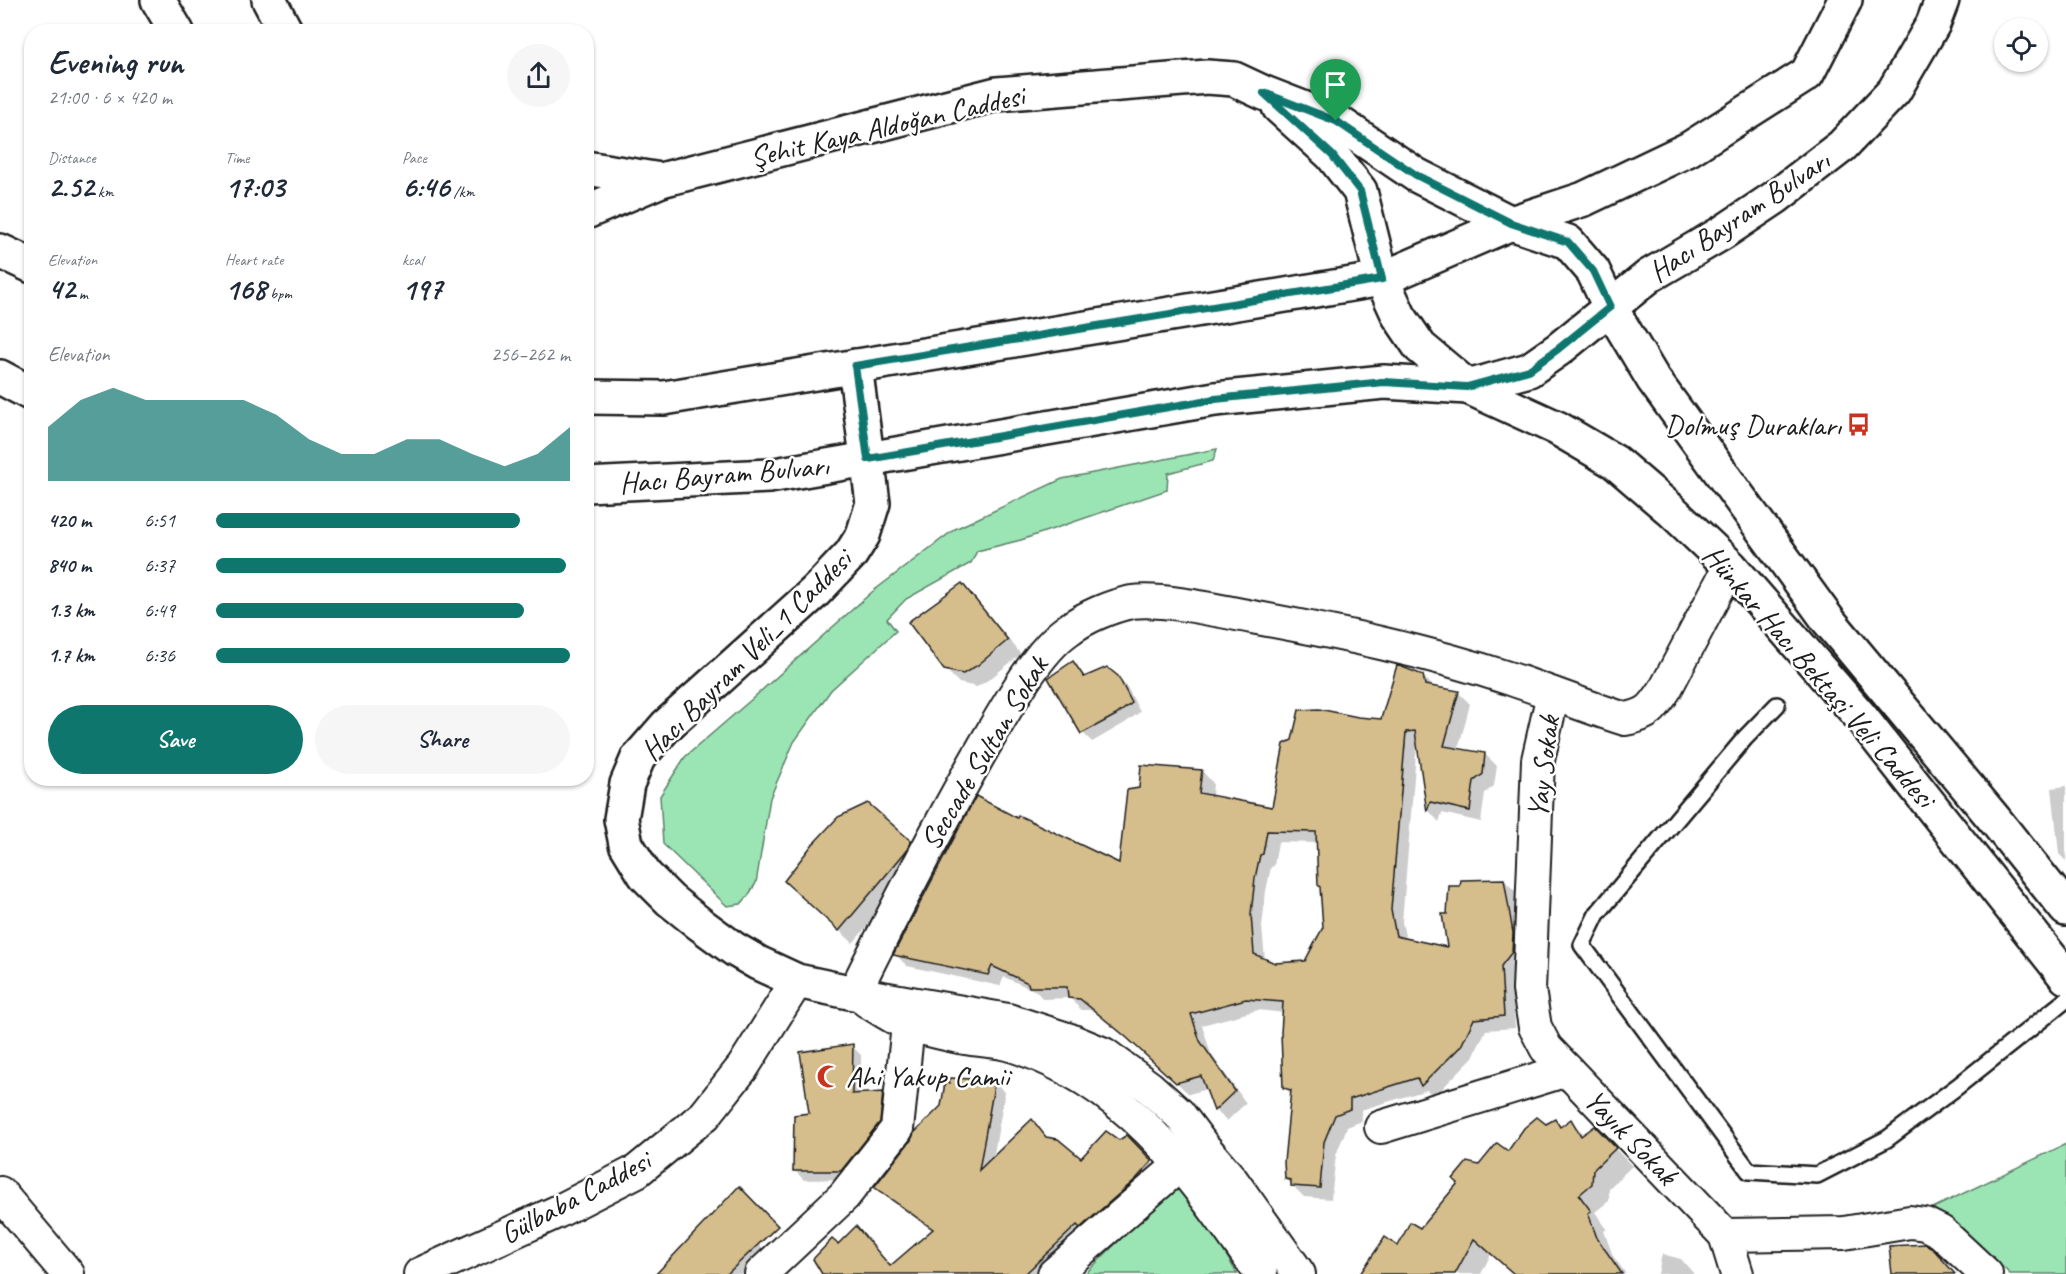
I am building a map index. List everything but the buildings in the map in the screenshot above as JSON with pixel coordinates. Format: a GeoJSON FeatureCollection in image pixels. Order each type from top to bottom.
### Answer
{"type":"FeatureCollection","features":[{"type":"Feature","properties":{"kind":"street"},"geometry":{"type":"LineString","coordinates":[[158,0],[172,24]]}},
{"type":"Feature","properties":{"kind":"street"},"geometry":{"type":"LineString","coordinates":[[269,0],[282,24]]}},
{"type":"Feature","properties":{"kind":"street"},"geometry":{"type":"LineString","coordinates":[[594,397],[663,398],[1382,279],[1511,223],[1584,199],[1689,149],[1807,74],[1845,0]]}},
{"type":"Feature","properties":{"kind":"street","name":"Hacı Bayram Bulvarı"},"geometry":{"type":"LineString","coordinates":[[594,485],[769,476],[1215,399],[1384,382],[1467,387],[1529,370],[1649,276],[1722,233],[1776,197],[1842,146],[1894,91],[1933,24],[1942,0]]}},
{"type":"Feature","properties":{"kind":"street","name":"Şehit Kaya Aldoğan Caddesi"},"geometry":{"type":"LineString","coordinates":[[594,209],[661,180],[997,94],[1207,77],[1234,79],[1264,93]]}},
{"type":"Feature","properties":{"kind":"street"},"geometry":{"type":"LineString","coordinates":[[1264,93],[1336,121],[1416,175],[1511,223],[1568,242],[1593,271],[1610,307]]}},
{"type":"Feature","properties":{"kind":"street"},"geometry":{"type":"LineString","coordinates":[[1264,93],[1332,155],[1360,191],[1382,279],[1399,316],[1420,347],[1467,387]]}},
{"type":"Feature","properties":{"kind":"street"},"geometry":{"type":"LineString","coordinates":[[594,169],[661,180]]}},
{"type":"Feature","properties":{"kind":"street"},"geometry":{"type":"LineString","coordinates":[[0,251],[24,262]]}},
{"type":"Feature","properties":{"kind":"street","name":"Hünkar Hacı Bektaşi Veli Caddesi"},"geometry":{"type":"LineString","coordinates":[[1610,307],[1653,379],[1828,620],[2066,909]]}},
{"type":"Feature","properties":{"kind":"street","name":"Hacı Bayram Veli_1 Caddesi"},"geometry":{"type":"LineString","coordinates":[[855,366],[873,503],[863,535],[850,554],[815,592],[666,726],[638,758],[627,784],[621,819],[626,844],[645,875],[670,900],[734,950],[797,981],[1008,1020],[1070,1040],[1104,1054],[1149,1087],[1179,1114],[1203,1193],[1261,1274]]}},
{"type":"Feature","properties":{"kind":"street"},"geometry":{"type":"LineString","coordinates":[[0,377],[24,390]]}},
{"type":"Feature","properties":{"kind":"street","name":"Hünkar Hacı Bektaşi Veli Caddesi"},"geometry":{"type":"LineString","coordinates":[[1467,387],[1557,428],[1615,462],[1671,510],[1730,566],[1860,716],[2066,977]]}},
{"type":"Feature","properties":{"kind":"street"},"geometry":{"type":"LineString","coordinates":[[1553,694],[1625,720],[1643,716],[1654,707],[1666,688],[1730,566]]}},
{"type":"Feature","properties":{"kind":"street","name":"Seccade Sultan Sokak"},"geometry":{"type":"LineString","coordinates":[[854,993],[922,857],[1003,714],[1047,648],[1066,631],[1104,611],[1142,602],[1226,612],[1291,624]]}},
{"type":"Feature","properties":{"kind":"street","name":"Yay Sokak"},"geometry":{"type":"LineString","coordinates":[[1291,624],[1356,636],[1511,679],[1553,694],[1538,760],[1529,990],[1530,1007],[1539,1037]]}},
{"type":"Feature","properties":{"kind":"street","name":"Gülbaba Caddesi"},"geometry":{"type":"LineString","coordinates":[[420,1274],[556,1212],[637,1171],[705,1115],[743,1067],[797,981]]}},
{"type":"Feature","properties":{"kind":"street","name":"Hacı Bayram Veli_1 Caddesi"},"geometry":{"type":"LineString","coordinates":[[854,993],[908,1025],[964,1038],[1011,1044],[1042,1055],[1078,1074],[1124,1107],[1164,1146],[1192,1155],[1231,1179],[1299,1274]]}},
{"type":"Feature","properties":{"kind":"street"},"geometry":{"type":"LineString","coordinates":[[761,1274],[844,1196],[897,1129],[908,1025]]}},
{"type":"Feature","properties":{"kind":"street","name":"Yayık Sokak"},"geometry":{"type":"LineString","coordinates":[[1539,1037],[1567,1070],[1725,1235]]}},
{"type":"Feature","properties":{"kind":"street"},"geometry":{"type":"LineString","coordinates":[[1381,1127],[1567,1070]]}},
{"type":"Feature","properties":{"kind":"street"},"geometry":{"type":"LineString","coordinates":[[1054,1274],[1192,1155]]}},
{"type":"Feature","properties":{"kind":"street"},"geometry":{"type":"LineString","coordinates":[[0,1193],[68,1274]]}},
{"type":"Feature","properties":{"kind":"street"},"geometry":{"type":"LineString","coordinates":[[1737,1274],[1725,1235],[1844,1233],[1910,1222],[1926,1224],[1941,1232],[1986,1274]]}},
{"type":"Feature","properties":{"kind":"lane"},"geometry":{"type":"LineString","coordinates":[[1777,705],[1745,738],[1597,914],[1582,945],[1749,1171],[1817,1175],[1887,1139],[2066,1000]]}},
{"type":"Feature","properties":{"kind":"green space"},"geometry":{"type":"Polygon","coordinates":[[[1217,449],[1213,461],[1168,473],[1167,490],[1021,540],[977,551],[971,563],[906,599],[887,619],[896,631],[831,690],[794,742],[770,798],[756,883],[741,904],[727,906],[663,844],[660,796],[685,757],[872,592],[955,529],[1062,479],[1217,449]]]}},
{"type":"Feature","properties":{"kind":"green space"},"geometry":{"type":"Polygon","coordinates":[[[2066,1144],[2066,1274],[2010,1274],[1977,1242],[1933,1208],[2066,1144]]]}},
{"type":"Feature","properties":{"kind":"green space"},"geometry":{"type":"Polygon","coordinates":[[[1171,1189],[1188,1192],[1237,1274],[1085,1274],[1171,1189]]]}},
{"type":"Feature","properties":{"kind":"place","name":"Dolmuş Durakları"},"geometry":{"type":"Point","coordinates":[1859,425]}},
{"type":"Feature","properties":{"kind":"place","name":"Ahi Yakup Camii"},"geometry":{"type":"Point","coordinates":[828,1076]}},
{"type":"Feature","properties":{"kind":"route"},"geometry":{"type":"LineString","coordinates":[[1264,93],[1336,121],[1416,175],[1511,223],[1568,242],[1593,271],[1610,307],[1529,370],[1467,387],[1384,382],[1215,399],[868,459],[855,366],[1382,279],[1360,191],[1332,155],[1264,93]]}}]}
